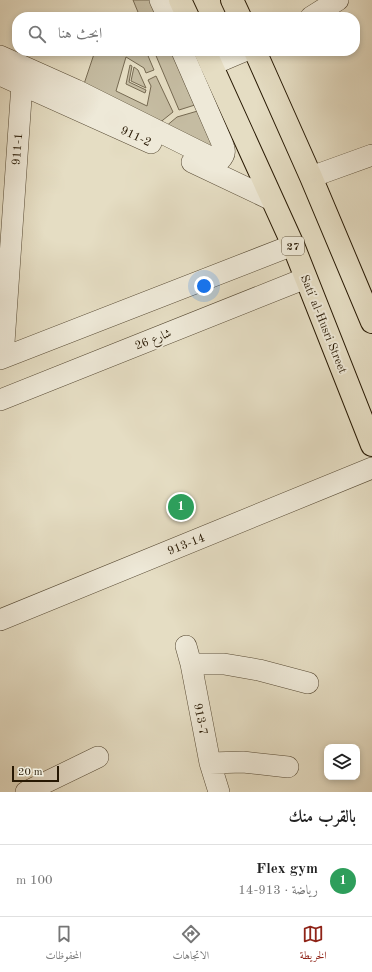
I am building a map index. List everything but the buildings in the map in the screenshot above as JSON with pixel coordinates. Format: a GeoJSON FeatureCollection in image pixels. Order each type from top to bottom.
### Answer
{"type":"FeatureCollection","features":[{"type":"Feature","properties":{"kind":"main road"},"geometry":{"type":"LineString","coordinates":[[180,0],[186,12]]}},
{"type":"Feature","properties":{"kind":"main road"},"geometry":{"type":"LineString","coordinates":[[232,0],[238,12]]}},
{"type":"Feature","properties":{"kind":"main road"},"geometry":{"type":"LineString","coordinates":[[257,56],[311,177],[372,322]]}},
{"type":"Feature","properties":{"kind":"main road","name":"Sati' al-Husri Street"},"geometry":{"type":"LineString","coordinates":[[208,58],[293,245],[372,446]]}},
{"type":"Feature","properties":{"kind":"street"},"geometry":{"type":"LineString","coordinates":[[160,0],[166,12]]}},
{"type":"Feature","properties":{"kind":"street"},"geometry":{"type":"LineString","coordinates":[[319,12],[338,0]]}},
{"type":"Feature","properties":{"kind":"street"},"geometry":{"type":"LineString","coordinates":[[0,56],[76,90],[214,159],[220,160],[224,156],[225,151],[184,56]]}},
{"type":"Feature","properties":{"kind":"street"},"geometry":{"type":"LineString","coordinates":[[208,58],[218,56]]}},
{"type":"Feature","properties":{"kind":"street","name":"911-2"},"geometry":{"type":"LineString","coordinates":[[0,75],[272,200]]}},
{"type":"Feature","properties":{"kind":"street","name":"911-1"},"geometry":{"type":"LineString","coordinates":[[2,358],[22,84]]}},
{"type":"Feature","properties":{"kind":"street"},"geometry":{"type":"LineString","coordinates":[[311,177],[372,155]]}},
{"type":"Feature","properties":{"kind":"street"},"geometry":{"type":"LineString","coordinates":[[2,358],[293,245]]}},
{"type":"Feature","properties":{"kind":"street","name":"شارع 26"},"geometry":{"type":"LineString","coordinates":[[0,400],[306,278]]}},
{"type":"Feature","properties":{"kind":"street","name":"913-14"},"geometry":{"type":"LineString","coordinates":[[0,620],[372,468]]}},
{"type":"Feature","properties":{"kind":"street","name":"913-7"},"geometry":{"type":"LineString","coordinates":[[219,792],[210,762],[188,655],[224,664],[259,670],[308,683]]}},
{"type":"Feature","properties":{"kind":"street"},"geometry":{"type":"LineString","coordinates":[[26,792],[57,785],[98,757]]}},
{"type":"Feature","properties":{"kind":"street"},"geometry":{"type":"LineString","coordinates":[[210,762],[243,762],[288,767]]}},
{"type":"Feature","properties":{"kind":"shaded area"},"geometry":{"type":"Polygon","coordinates":[[[133,0],[153,0],[158,12],[138,12],[133,0]]]}},
{"type":"Feature","properties":{"kind":"shaded area"},"geometry":{"type":"Polygon","coordinates":[[[93,56],[148,56],[154,70],[146,73],[144,68],[126,57],[116,91],[147,106],[151,86],[148,80],[156,76],[173,112],[158,124],[83,87],[93,56]]]}},
{"type":"Feature","properties":{"kind":"shaded area"},"geometry":{"type":"Polygon","coordinates":[[[156,56],[177,56],[198,104],[179,110],[156,56]]]}},
{"type":"Feature","properties":{"kind":"shaded area"},"geometry":{"type":"Polygon","coordinates":[[[130,65],[132,66],[129,82],[146,90],[145,93],[126,84],[130,65]]]}},
{"type":"Feature","properties":{"kind":"shaded area"},"geometry":{"type":"Polygon","coordinates":[[[134,67],[138,70],[146,88],[131,81],[134,67]]]}},
{"type":"Feature","properties":{"kind":"shaded area"},"geometry":{"type":"Polygon","coordinates":[[[201,110],[220,155],[165,127],[177,117],[201,110]]]}},
{"type":"Feature","properties":{"kind":"place","name":"Flex gym"},"geometry":{"type":"Point","coordinates":[181,507]}}]}
